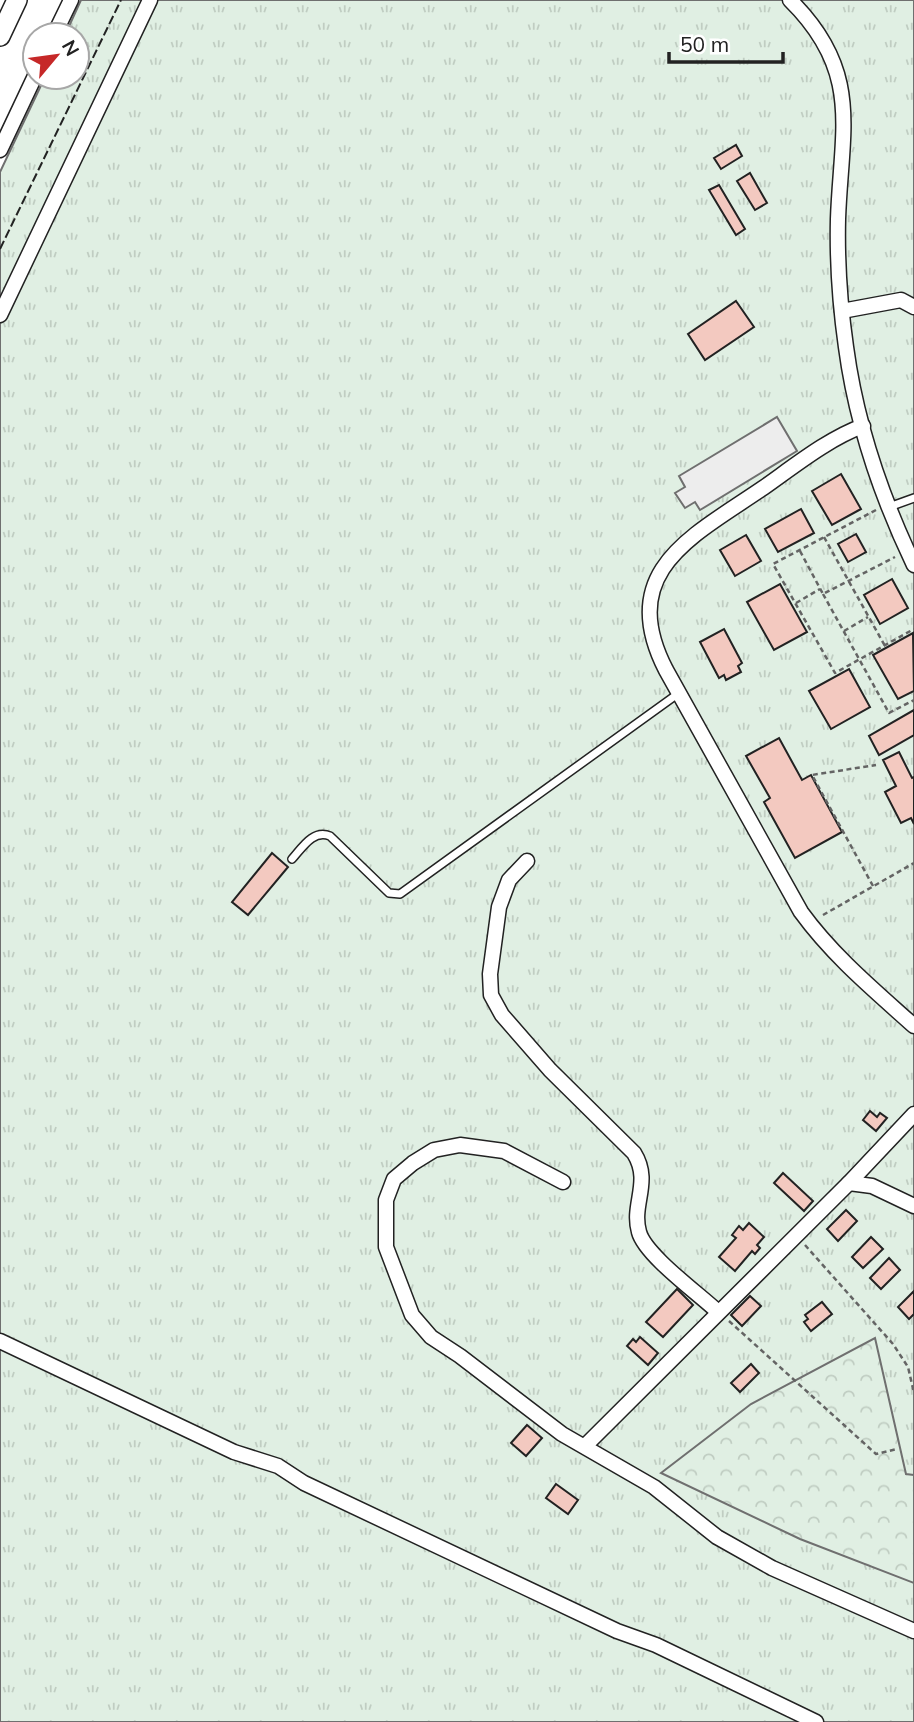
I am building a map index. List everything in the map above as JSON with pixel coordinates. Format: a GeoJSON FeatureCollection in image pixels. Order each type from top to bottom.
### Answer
{"type":"FeatureCollection","features":[{"type":"Feature","properties":{"kind":"street"},"geometry":{"type":"LineString","coordinates":[[0,36],[17,0]]}},
{"type":"Feature","properties":{"kind":"street"},"geometry":{"type":"LineString","coordinates":[[61,21],[71,0]]}},
{"type":"Feature","properties":{"kind":"street"},"geometry":{"type":"LineString","coordinates":[[0,315],[150,0]]}},
{"type":"Feature","properties":{"kind":"street"},"geometry":{"type":"LineString","coordinates":[[790,0],[817,32],[836,70],[842,93],[845,124],[838,220],[846,350],[863,426],[888,505],[914,565]]}},
{"type":"Feature","properties":{"kind":"street"},"geometry":{"type":"LineString","coordinates":[[0,150],[28,91]]}},
{"type":"Feature","properties":{"kind":"street"},"geometry":{"type":"LineString","coordinates":[[842,311],[901,300],[914,307]]}},
{"type":"Feature","properties":{"kind":"street"},"geometry":{"type":"LineString","coordinates":[[863,426],[799,463],[681,545],[663,566],[654,590],[651,628],[659,656],[788,892],[809,923],[847,966],[914,1026]]}},
{"type":"Feature","properties":{"kind":"street"},"geometry":{"type":"LineString","coordinates":[[527,861],[509,880],[499,907],[490,974],[492,999],[509,1023],[551,1070],[634,1153],[641,1166],[642,1176],[637,1223],[641,1238],[656,1257],[718,1312]]}},
{"type":"Feature","properties":{"kind":"street"},"geometry":{"type":"LineString","coordinates":[[585,1446],[849,1183],[914,1114]]}},
{"type":"Feature","properties":{"kind":"street"},"geometry":{"type":"LineString","coordinates":[[563,1182],[504,1151],[460,1145],[434,1150],[394,1179],[386,1200],[386,1247],[412,1315],[431,1337],[562,1434],[654,1487],[702,1527],[772,1568],[914,1631]]}},
{"type":"Feature","properties":{"kind":"street"},"geometry":{"type":"LineString","coordinates":[[849,1183],[872,1186],[914,1206]]}},
{"type":"Feature","properties":{"kind":"street"},"geometry":{"type":"LineString","coordinates":[[0,1340],[234,1452],[278,1466],[316,1489],[617,1631],[656,1645],[816,1722]]}},
{"type":"Feature","properties":{"kind":"lane"},"geometry":{"type":"LineString","coordinates":[[888,505],[914,498]]}},
{"type":"Feature","properties":{"kind":"lane"},"geometry":{"type":"LineString","coordinates":[[292,859],[314,835],[322,833],[330,836],[389,893],[400,894],[679,693]]}},
{"type":"Feature","properties":{"kind":"path"},"geometry":{"type":"LineString","coordinates":[[888,505],[773,564],[835,673],[914,629]]}},
{"type":"Feature","properties":{"kind":"path"},"geometry":{"type":"LineString","coordinates":[[824,537],[885,646]]}},
{"type":"Feature","properties":{"kind":"path"},"geometry":{"type":"LineString","coordinates":[[799,550],[889,713],[914,700]]}},
{"type":"Feature","properties":{"kind":"path"},"geometry":{"type":"LineString","coordinates":[[823,594],[907,551]]}},
{"type":"Feature","properties":{"kind":"path"},"geometry":{"type":"LineString","coordinates":[[796,603],[820,590]]}},
{"type":"Feature","properties":{"kind":"path"},"geometry":{"type":"LineString","coordinates":[[843,631],[868,617]]}},
{"type":"Feature","properties":{"kind":"path"},"geometry":{"type":"LineString","coordinates":[[873,886],[812,775],[876,765]]}},
{"type":"Feature","properties":{"kind":"path"},"geometry":{"type":"LineString","coordinates":[[809,923],[914,863]]}},
{"type":"Feature","properties":{"kind":"path"},"geometry":{"type":"LineString","coordinates":[[797,1234],[843,1290],[893,1344],[908,1367],[914,1393]]}},
{"type":"Feature","properties":{"kind":"path"},"geometry":{"type":"LineString","coordinates":[[718,1312],[876,1454],[897,1449]]}},
{"type":"Feature","properties":{"kind":"green space"},"geometry":{"type":"Polygon","coordinates":[[[81,0],[914,0],[914,1722],[0,1722],[0,172],[38,91],[91,91],[91,21],[71,21],[81,0]]]}},
{"type":"Feature","properties":{"kind":"green space"},"geometry":{"type":"Polygon","coordinates":[[[875,1338],[906,1474],[914,1475],[914,1583],[800,1539],[661,1473],[751,1404],[875,1338]]]}},
{"type":"Feature","properties":{"kind":"shaded area"},"geometry":{"type":"Polygon","coordinates":[[[777,417],[797,451],[700,510],[695,502],[685,508],[675,493],[685,487],[679,476],[777,417]]]}},
{"type":"Feature","properties":{"kind":"building"},"geometry":{"type":"Polygon","coordinates":[[[736,145],[742,156],[721,169],[714,158],[736,145]]]}},
{"type":"Feature","properties":{"kind":"building"},"geometry":{"type":"Polygon","coordinates":[[[750,173],[767,203],[755,210],[737,181],[750,173]]]}},
{"type":"Feature","properties":{"kind":"building"},"geometry":{"type":"Polygon","coordinates":[[[719,185],[745,229],[736,235],[709,190],[719,185]]]}},
{"type":"Feature","properties":{"kind":"building"},"geometry":{"type":"Polygon","coordinates":[[[736,301],[754,327],[705,360],[688,334],[736,301]]]}},
{"type":"Feature","properties":{"kind":"building"},"geometry":{"type":"Polygon","coordinates":[[[841,474],[861,509],[832,525],[812,491],[841,474]]]}},
{"type":"Feature","properties":{"kind":"building"},"geometry":{"type":"Polygon","coordinates":[[[801,509],[814,533],[778,552],[765,529],[801,509]]]}},
{"type":"Feature","properties":{"kind":"building"},"geometry":{"type":"Polygon","coordinates":[[[856,534],[866,552],[848,562],[838,544],[856,534]]]}},
{"type":"Feature","properties":{"kind":"building"},"geometry":{"type":"Polygon","coordinates":[[[746,535],[761,561],[735,576],[720,550],[746,535]]]}},
{"type":"Feature","properties":{"kind":"building"},"geometry":{"type":"Polygon","coordinates":[[[892,579],[908,608],[880,624],[864,595],[892,579]]]}},
{"type":"Feature","properties":{"kind":"building"},"geometry":{"type":"Polygon","coordinates":[[[780,584],[807,632],[774,650],[747,602],[780,584]]]}},
{"type":"Feature","properties":{"kind":"building"},"geometry":{"type":"Polygon","coordinates":[[[724,629],[742,663],[738,666],[741,672],[726,680],[724,675],[719,678],[700,642],[724,629]]]}},
{"type":"Feature","properties":{"kind":"building"},"geometry":{"type":"Polygon","coordinates":[[[913,633],[914,691],[898,699],[873,655],[913,633]]]}},
{"type":"Feature","properties":{"kind":"building"},"geometry":{"type":"Polygon","coordinates":[[[849,669],[870,707],[831,729],[809,691],[849,669]]]}},
{"type":"Feature","properties":{"kind":"building"},"geometry":{"type":"Polygon","coordinates":[[[914,710],[914,735],[879,755],[869,736],[914,710]]]}},
{"type":"Feature","properties":{"kind":"building"},"geometry":{"type":"Polygon","coordinates":[[[779,738],[802,780],[811,775],[842,832],[795,858],[764,802],[770,798],[746,756],[779,738]]]}},
{"type":"Feature","properties":{"kind":"building"},"geometry":{"type":"Polygon","coordinates":[[[899,752],[912,778],[914,777],[914,824],[911,818],[901,823],[885,792],[896,786],[883,760],[899,752]]]}},
{"type":"Feature","properties":{"kind":"building"},"geometry":{"type":"Polygon","coordinates":[[[272,853],[288,867],[248,915],[232,902],[272,853]]]}},
{"type":"Feature","properties":{"kind":"building"},"geometry":{"type":"Polygon","coordinates":[[[870,1111],[877,1117],[880,1113],[887,1118],[876,1131],[863,1120],[870,1111]]]}},
{"type":"Feature","properties":{"kind":"building"},"geometry":{"type":"Polygon","coordinates":[[[783,1173],[813,1201],[804,1211],[774,1183],[783,1173]]]}},
{"type":"Feature","properties":{"kind":"building"},"geometry":{"type":"Polygon","coordinates":[[[846,1210],[857,1221],[838,1241],[827,1229],[846,1210]]]}},
{"type":"Feature","properties":{"kind":"building"},"geometry":{"type":"Polygon","coordinates":[[[749,1223],[764,1237],[757,1245],[760,1248],[755,1254],[752,1251],[735,1271],[719,1257],[736,1238],[732,1235],[739,1226],[743,1230],[749,1223]]]}},
{"type":"Feature","properties":{"kind":"building"},"geometry":{"type":"Polygon","coordinates":[[[871,1237],[883,1249],[863,1268],[852,1257],[871,1237]]]}},
{"type":"Feature","properties":{"kind":"building"},"geometry":{"type":"Polygon","coordinates":[[[889,1258],[900,1270],[881,1289],[870,1278],[889,1258]]]}},
{"type":"Feature","properties":{"kind":"building"},"geometry":{"type":"Polygon","coordinates":[[[677,1289],[693,1305],[663,1337],[646,1322],[677,1289]]]}},
{"type":"Feature","properties":{"kind":"building"},"geometry":{"type":"Polygon","coordinates":[[[914,1291],[914,1314],[909,1319],[898,1307],[914,1291]]]}},
{"type":"Feature","properties":{"kind":"building"},"geometry":{"type":"Polygon","coordinates":[[[750,1296],[761,1306],[742,1326],[731,1315],[750,1296]]]}},
{"type":"Feature","properties":{"kind":"building"},"geometry":{"type":"Polygon","coordinates":[[[822,1302],[832,1314],[811,1331],[804,1322],[808,1319],[805,1315],[822,1302]]]}},
{"type":"Feature","properties":{"kind":"building"},"geometry":{"type":"Polygon","coordinates":[[[640,1337],[658,1353],[648,1365],[627,1346],[633,1339],[636,1342],[640,1337]]]}},
{"type":"Feature","properties":{"kind":"building"},"geometry":{"type":"Polygon","coordinates":[[[751,1364],[759,1373],[740,1392],[731,1383],[751,1364]]]}},
{"type":"Feature","properties":{"kind":"building"},"geometry":{"type":"Polygon","coordinates":[[[527,1425],[542,1438],[526,1456],[511,1443],[527,1425]]]}},
{"type":"Feature","properties":{"kind":"building"},"geometry":{"type":"Polygon","coordinates":[[[556,1484],[578,1500],[568,1514],[546,1498],[556,1484]]]}},
{"type":"Feature","properties":{"kind":"fence"},"geometry":{"type":"LineString","coordinates":[[0,249],[121,0]]}}]}
